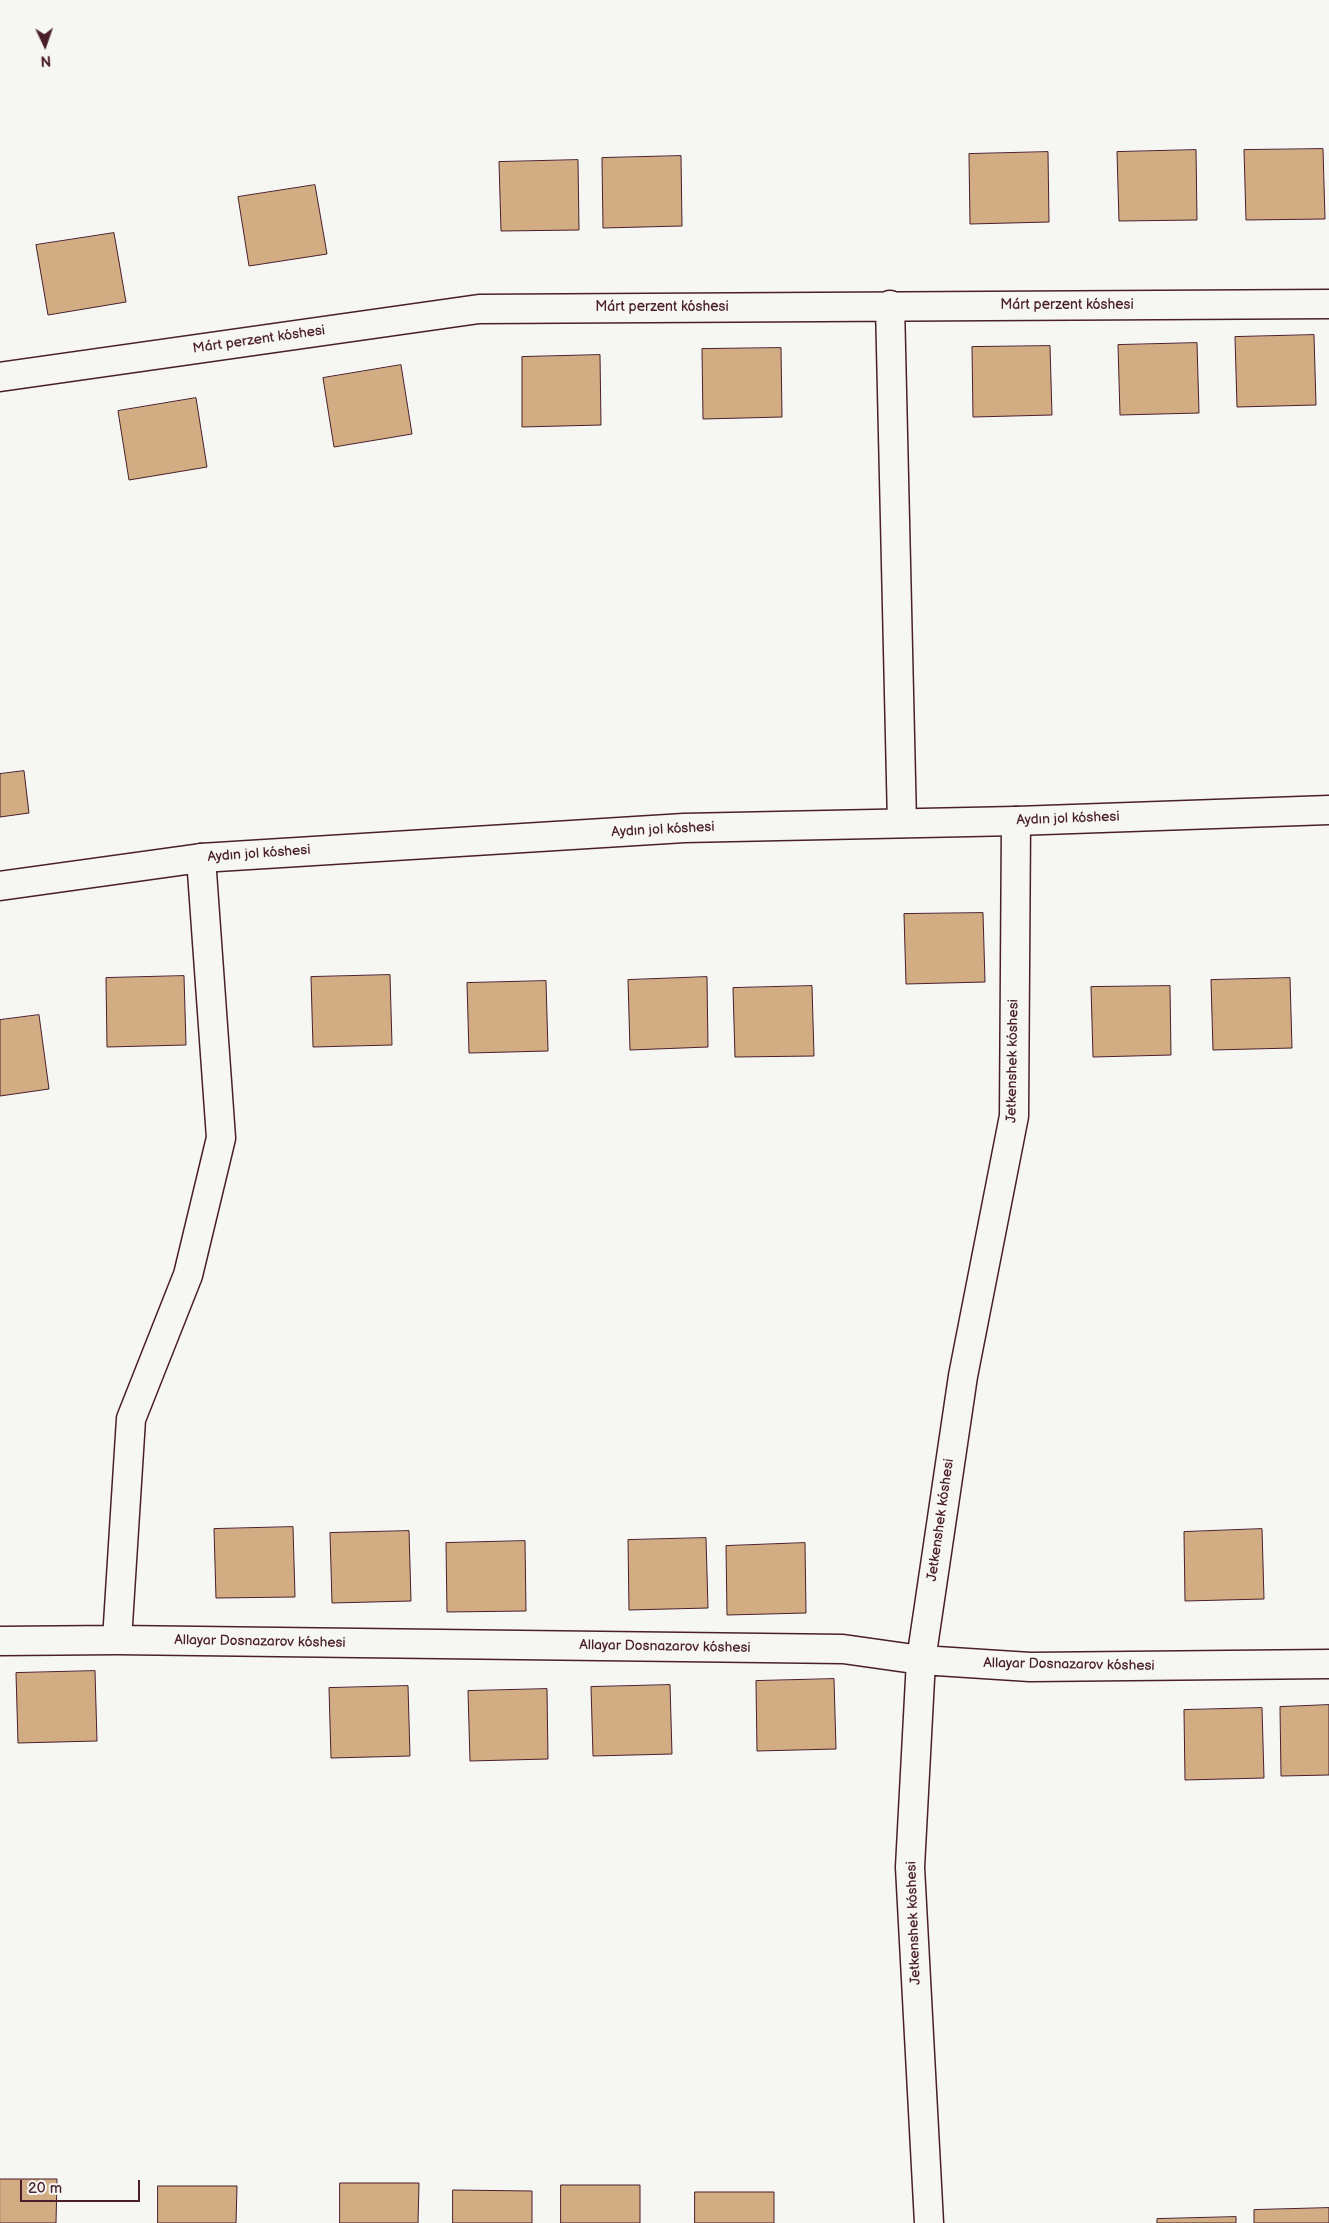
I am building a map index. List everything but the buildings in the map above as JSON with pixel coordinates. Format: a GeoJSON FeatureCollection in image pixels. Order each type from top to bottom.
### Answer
{"type":"FeatureCollection","features":[{"type":"Feature","properties":{"kind":"street","name":"Márt perzent kóshesi"},"geometry":{"type":"LineString","coordinates":[[0,376],[479,309],[890,305],[1329,304]]}},
{"type":"Feature","properties":{"kind":"street"},"geometry":{"type":"LineString","coordinates":[[890,305],[902,823]]}},
{"type":"Feature","properties":{"kind":"street","name":"Aydın jol kóshesi"},"geometry":{"type":"LineString","coordinates":[[0,886],[200,858],[684,828],[1016,821],[1329,810]]}},
{"type":"Feature","properties":{"kind":"street","name":"Jetkenshek kóshesi"},"geometry":{"type":"LineString","coordinates":[[929,2223],[910,1867],[921,1660],[963,1376],[1014,1116],[1016,821]]}},
{"type":"Feature","properties":{"kind":"street"},"geometry":{"type":"LineString","coordinates":[[117,1640],[131,1419],[188,1275],[221,1138],[200,858]]}},
{"type":"Feature","properties":{"kind":"street","name":"Allayar Dosnazarov kóshesi"},"geometry":{"type":"LineString","coordinates":[[0,1641],[117,1640],[843,1649],[921,1660],[1030,1667],[1329,1664]]}}]}
